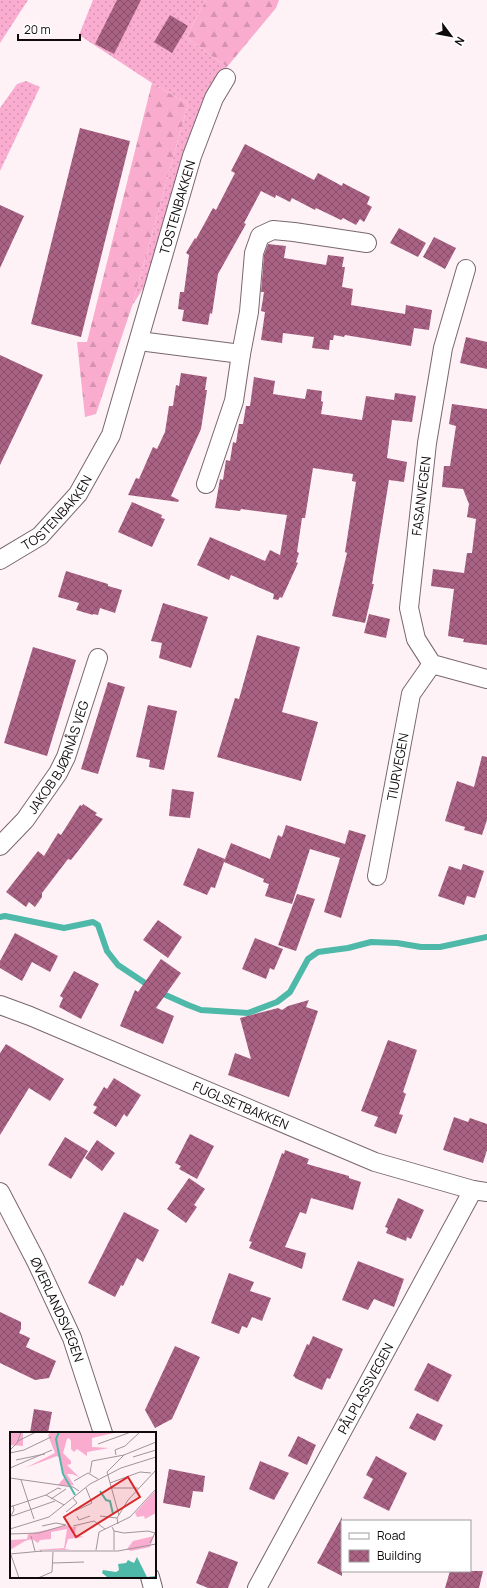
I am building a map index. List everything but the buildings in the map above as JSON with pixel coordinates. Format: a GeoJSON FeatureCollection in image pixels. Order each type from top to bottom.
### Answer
{"type":"FeatureCollection","features":[{"type":"Feature","properties":{"kind":"street","name":"TOSTENBAKKEN"},"geometry":{"type":"LineString","coordinates":[[0,560],[40,536],[78,494],[111,435],[192,156],[214,98],[226,78]]}},
{"type":"Feature","properties":{"kind":"street"},"geometry":{"type":"LineString","coordinates":[[206,484],[234,402],[249,312],[254,253],[260,236],[273,230],[367,243]]}},
{"type":"Feature","properties":{"kind":"street","name":"FASANVEGEN"},"geometry":{"type":"LineString","coordinates":[[432,664],[416,639],[409,608],[427,443],[443,348],[466,269]]}},
{"type":"Feature","properties":{"kind":"street"},"geometry":{"type":"LineString","coordinates":[[139,341],[241,354]]}},
{"type":"Feature","properties":{"kind":"street","name":"JAKOB BJØRNÅS VEG"},"geometry":{"type":"LineString","coordinates":[[0,846],[25,820],[58,773],[66,757],[98,658]]}},
{"type":"Feature","properties":{"kind":"street"},"geometry":{"type":"LineString","coordinates":[[432,664],[487,679]]}},
{"type":"Feature","properties":{"kind":"street","name":"TIURVEGEN"},"geometry":{"type":"LineString","coordinates":[[377,876],[411,694],[432,664]]}},
{"type":"Feature","properties":{"kind":"street","name":"FUGLSETBAKKEN"},"geometry":{"type":"LineString","coordinates":[[0,1005],[37,1019],[375,1162],[480,1191]]}},
{"type":"Feature","properties":{"kind":"street","name":"PÅLPLASSVEGEN"},"geometry":{"type":"LineString","coordinates":[[257,1588],[480,1191]]}},
{"type":"Feature","properties":{"kind":"street","name":"ØVERLANDSVEGEN"},"geometry":{"type":"LineString","coordinates":[[0,1192],[36,1261],[72,1338],[103,1432]]}},
{"type":"Feature","properties":{"kind":"street"},"geometry":{"type":"LineString","coordinates":[[150,1578],[153,1588]]}},
{"type":"Feature","properties":{"kind":"shaded area"},"geometry":{"type":"Polygon","coordinates":[[[0,0],[28,0],[0,43],[0,0]]]}},
{"type":"Feature","properties":{"kind":"shaded area"},"geometry":{"type":"Polygon","coordinates":[[[93,0],[206,0],[186,37],[227,67],[203,100],[154,271],[132,306],[188,104],[152,83],[79,35],[93,0]]]}},
{"type":"Feature","properties":{"kind":"shaded area"},"geometry":{"type":"Polygon","coordinates":[[[26,81],[40,87],[0,171],[0,108],[17,84],[26,81]]]}},
{"type":"Feature","properties":{"kind":"green space"},"geometry":{"type":"Polygon","coordinates":[[[206,0],[279,0],[276,8],[227,67],[186,37],[206,0]]]}},
{"type":"Feature","properties":{"kind":"green space"},"geometry":{"type":"Polygon","coordinates":[[[152,83],[188,104],[132,306],[96,414],[85,417],[77,342],[87,342],[152,83]]]}},
{"type":"Feature","properties":{"kind":"waterway"},"geometry":{"type":"LineString","coordinates":[[0,917],[5,916],[64,928],[93,922],[98,925],[107,951],[118,965],[151,987]]}},
{"type":"Feature","properties":{"kind":"waterway"},"geometry":{"type":"LineString","coordinates":[[159,992],[201,1010],[248,1013],[277,1002],[290,992],[308,959],[318,952],[348,948],[371,942],[397,943],[421,947],[440,947],[487,937]]}}]}
